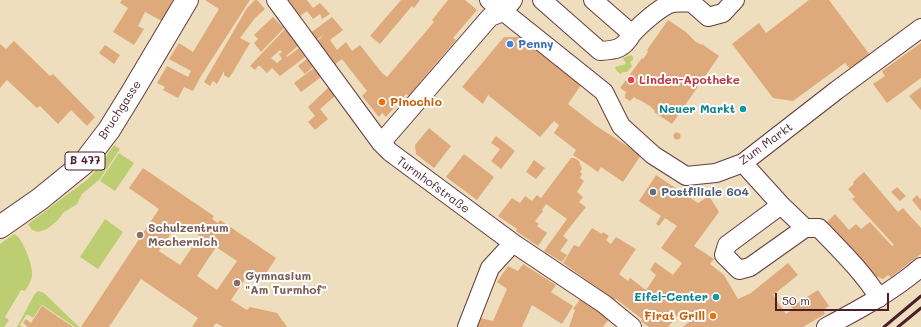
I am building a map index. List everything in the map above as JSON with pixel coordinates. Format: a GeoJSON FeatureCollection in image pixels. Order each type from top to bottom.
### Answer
{"type":"FeatureCollection","features":[{"type":"Feature","properties":{"kind":"main road","name":"Bruchgasse"},"geometry":{"type":"LineString","coordinates":[[0,227],[58,186],[86,160],[109,130],[187,2]]}},
{"type":"Feature","properties":{"kind":"street","name":"Turmhofstraße"},"geometry":{"type":"LineString","coordinates":[[276,0],[381,142],[398,160],[513,243],[604,304],[632,327]]}},
{"type":"Feature","properties":{"kind":"street","name":"Zum Markt"},"geometry":{"type":"LineString","coordinates":[[489,0],[508,6],[604,92],[621,126],[653,155],[686,176],[716,173],[743,163],[921,28]]}},
{"type":"Feature","properties":{"kind":"street"},"geometry":{"type":"LineString","coordinates":[[542,0],[600,52],[620,48],[627,43],[632,34],[644,22],[672,3],[693,1],[708,17],[723,13],[734,0]]}},
{"type":"Feature","properties":{"kind":"street"},"geometry":{"type":"LineString","coordinates":[[593,0],[632,34]]}},
{"type":"Feature","properties":{"kind":"street"},"geometry":{"type":"LineString","coordinates":[[381,142],[490,17],[508,6]]}},
{"type":"Feature","properties":{"kind":"street"},"geometry":{"type":"LineString","coordinates":[[743,163],[780,205],[805,228]]}},
{"type":"Feature","properties":{"kind":"street"},"geometry":{"type":"LineString","coordinates":[[780,205],[727,245],[724,255],[739,270],[750,267],[805,228],[819,228],[849,260],[880,298]]}},
{"type":"Feature","properties":{"kind":"street"},"geometry":{"type":"LineString","coordinates":[[467,327],[490,268],[513,243]]}},
{"type":"Feature","properties":{"kind":"street"},"geometry":{"type":"LineString","coordinates":[[826,327],[880,298],[921,267]]}},
{"type":"Feature","properties":{"kind":"green space"},"geometry":{"type":"Polygon","coordinates":[[[631,55],[633,57],[633,60],[630,62],[632,66],[627,72],[620,74],[615,67],[626,64],[623,58],[631,55]]]}},
{"type":"Feature","properties":{"kind":"green space"},"geometry":{"type":"Polygon","coordinates":[[[114,145],[120,149],[100,179],[82,194],[77,204],[63,213],[57,221],[47,229],[38,232],[32,230],[28,224],[88,179],[98,168],[114,145]]]}},
{"type":"Feature","properties":{"kind":"green space"},"geometry":{"type":"Polygon","coordinates":[[[119,153],[134,163],[115,191],[100,181],[119,153]]]}},
{"type":"Feature","properties":{"kind":"green space"},"geometry":{"type":"Polygon","coordinates":[[[105,219],[123,232],[98,269],[80,257],[105,219]]]}},
{"type":"Feature","properties":{"kind":"green space"},"geometry":{"type":"Polygon","coordinates":[[[14,234],[20,240],[26,252],[31,265],[32,277],[25,291],[21,290],[5,317],[9,320],[4,327],[0,327],[0,244],[14,234]]]}},
{"type":"Feature","properties":{"kind":"green space"},"geometry":{"type":"Polygon","coordinates":[[[38,291],[44,293],[79,327],[75,327],[42,305],[33,318],[27,314],[20,325],[22,327],[17,327],[34,295],[38,291]]]}},
{"type":"Feature","properties":{"kind":"building"},"geometry":{"type":"Polygon","coordinates":[[[122,0],[173,0],[162,21],[145,12],[138,26],[144,29],[134,45],[113,32],[128,8],[120,3],[122,0]]]}},
{"type":"Feature","properties":{"kind":"building"},"geometry":{"type":"Polygon","coordinates":[[[205,0],[250,0],[193,91],[184,87],[178,98],[163,90],[165,87],[157,83],[167,66],[188,77],[191,71],[169,59],[179,43],[193,52],[219,9],[205,0]]]}},
{"type":"Feature","properties":{"kind":"building"},"geometry":{"type":"Polygon","coordinates":[[[255,0],[257,0],[265,9],[255,18],[240,38],[250,43],[229,78],[224,75],[224,71],[217,84],[213,81],[210,86],[204,82],[247,8],[255,0]]]}},
{"type":"Feature","properties":{"kind":"building"},"geometry":{"type":"Polygon","coordinates":[[[288,0],[307,0],[313,8],[320,3],[330,14],[322,19],[320,14],[313,19],[307,11],[300,16],[288,0]]]}},
{"type":"Feature","properties":{"kind":"building"},"geometry":{"type":"Polygon","coordinates":[[[401,0],[420,0],[414,8],[412,6],[380,44],[370,36],[401,0]]]}},
{"type":"Feature","properties":{"kind":"building"},"geometry":{"type":"Polygon","coordinates":[[[448,0],[465,0],[477,10],[453,38],[456,40],[409,96],[406,94],[386,117],[382,113],[379,117],[362,96],[367,91],[342,59],[333,66],[316,42],[325,34],[315,41],[309,34],[332,17],[343,30],[330,40],[337,50],[346,42],[352,51],[360,45],[382,73],[387,77],[434,22],[432,20],[448,0]]]}},
{"type":"Feature","properties":{"kind":"building"},"geometry":{"type":"Polygon","coordinates":[[[809,0],[829,0],[870,55],[851,70],[845,63],[793,101],[773,98],[732,44],[759,23],[766,33],[809,0]]]}},
{"type":"Feature","properties":{"kind":"building"},"geometry":{"type":"Polygon","coordinates":[[[273,17],[284,28],[261,52],[254,43],[258,39],[254,35],[273,17]]]}},
{"type":"Feature","properties":{"kind":"building"},"geometry":{"type":"Polygon","coordinates":[[[668,20],[686,32],[696,42],[702,44],[719,56],[672,124],[654,112],[655,111],[650,106],[638,99],[634,97],[630,101],[625,98],[626,92],[620,88],[642,58],[643,59],[646,55],[647,50],[668,20]]]}},
{"type":"Feature","properties":{"kind":"building"},"geometry":{"type":"Polygon","coordinates":[[[286,28],[293,36],[291,38],[298,46],[286,56],[287,57],[299,48],[305,57],[280,76],[272,68],[267,73],[260,66],[258,66],[255,70],[250,66],[286,28]],[[280,50],[271,58],[277,63],[282,59],[279,54],[282,52],[280,50]]]}},
{"type":"Feature","properties":{"kind":"building"},"geometry":{"type":"Polygon","coordinates":[[[504,37],[521,37],[581,85],[568,104],[595,125],[641,155],[623,182],[601,167],[598,172],[573,155],[576,150],[554,133],[559,125],[554,121],[540,137],[488,95],[483,104],[462,87],[504,37]]]}},
{"type":"Feature","properties":{"kind":"building"},"geometry":{"type":"Polygon","coordinates":[[[14,41],[50,76],[53,74],[95,117],[87,126],[71,110],[58,124],[40,106],[37,108],[7,80],[0,88],[0,44],[6,49],[14,41]]]}},
{"type":"Feature","properties":{"kind":"building"},"geometry":{"type":"Polygon","coordinates":[[[921,43],[921,78],[887,103],[873,84],[885,76],[882,71],[921,43]]]}},
{"type":"Feature","properties":{"kind":"building"},"geometry":{"type":"Polygon","coordinates":[[[105,45],[120,55],[114,64],[99,53],[105,45]]]}},
{"type":"Feature","properties":{"kind":"building"},"geometry":{"type":"Polygon","coordinates":[[[307,59],[313,67],[305,74],[298,66],[307,59]]]}},
{"type":"Feature","properties":{"kind":"building"},"geometry":{"type":"Polygon","coordinates":[[[314,68],[321,77],[301,92],[294,83],[314,68]]]}},
{"type":"Feature","properties":{"kind":"building"},"geometry":{"type":"Polygon","coordinates":[[[329,87],[336,95],[320,109],[328,119],[315,130],[308,122],[315,116],[308,107],[329,87]]]}},
{"type":"Feature","properties":{"kind":"building"},"geometry":{"type":"Polygon","coordinates":[[[921,87],[921,110],[909,96],[921,87]]]}},
{"type":"Feature","properties":{"kind":"building"},"geometry":{"type":"Polygon","coordinates":[[[429,128],[451,146],[434,168],[416,154],[415,145],[429,128]]]}},
{"type":"Feature","properties":{"kind":"building"},"geometry":{"type":"Polygon","coordinates":[[[677,132],[680,133],[680,139],[677,140],[674,139],[673,136],[674,133],[677,132]]]}},
{"type":"Feature","properties":{"kind":"building"},"geometry":{"type":"Polygon","coordinates":[[[496,136],[515,151],[501,169],[491,161],[500,149],[491,143],[496,136]]]}},
{"type":"Feature","properties":{"kind":"building"},"geometry":{"type":"Polygon","coordinates":[[[464,154],[494,177],[477,200],[446,177],[464,154]]]}},
{"type":"Feature","properties":{"kind":"building"},"geometry":{"type":"Polygon","coordinates":[[[571,158],[579,161],[582,169],[580,172],[582,174],[580,178],[584,181],[577,192],[583,197],[579,202],[586,207],[563,236],[568,240],[560,251],[567,255],[562,262],[544,251],[567,219],[546,204],[542,210],[543,211],[535,221],[539,224],[537,226],[547,233],[538,246],[498,216],[512,198],[520,203],[525,196],[532,201],[537,195],[541,198],[571,158]]]}},
{"type":"Feature","properties":{"kind":"building"},"geometry":{"type":"Polygon","coordinates":[[[534,160],[545,168],[536,179],[526,172],[534,160]]]}},
{"type":"Feature","properties":{"kind":"building"},"geometry":{"type":"Polygon","coordinates":[[[143,168],[214,216],[212,219],[218,223],[220,220],[276,258],[263,278],[251,270],[231,300],[247,310],[250,307],[277,313],[287,327],[223,327],[216,323],[213,327],[192,327],[198,318],[141,279],[109,327],[81,327],[159,209],[129,188],[143,168]],[[179,222],[159,251],[180,265],[200,236],[179,222]],[[216,247],[197,276],[217,290],[237,261],[216,247]]]}},
{"type":"Feature","properties":{"kind":"building"},"geometry":{"type":"Polygon","coordinates":[[[864,172],[898,212],[903,208],[921,228],[921,254],[891,277],[888,275],[883,279],[873,275],[826,223],[835,214],[849,230],[856,224],[861,229],[870,222],[892,246],[894,245],[852,199],[855,197],[848,189],[864,172]]]}},
{"type":"Feature","properties":{"kind":"building"},"geometry":{"type":"Polygon","coordinates":[[[656,175],[698,203],[709,196],[719,212],[694,246],[714,259],[710,264],[724,275],[738,299],[751,293],[788,263],[798,275],[773,295],[786,314],[793,309],[791,307],[818,290],[829,306],[823,310],[825,314],[803,327],[683,327],[692,319],[682,311],[668,327],[649,327],[641,321],[642,319],[616,299],[615,300],[563,263],[574,245],[579,247],[592,228],[609,236],[606,240],[611,244],[616,237],[636,249],[619,274],[628,281],[630,278],[646,290],[656,275],[650,270],[655,262],[673,275],[682,263],[661,248],[677,226],[665,218],[659,226],[656,224],[661,216],[639,201],[656,175]]]}},
{"type":"Feature","properties":{"kind":"building"},"geometry":{"type":"Polygon","coordinates":[[[897,187],[906,196],[900,201],[891,192],[897,187]]]}},
{"type":"Feature","properties":{"kind":"building"},"geometry":{"type":"Polygon","coordinates":[[[917,195],[920,199],[921,198],[921,211],[912,200],[917,195]]]}},
{"type":"Feature","properties":{"kind":"building"},"geometry":{"type":"Polygon","coordinates":[[[523,264],[556,285],[551,292],[573,306],[562,324],[532,305],[522,327],[475,327],[480,318],[493,321],[507,289],[497,282],[508,266],[518,271],[523,264]]]}},
{"type":"Feature","properties":{"kind":"building"},"geometry":{"type":"Polygon","coordinates":[[[582,297],[610,318],[603,327],[569,327],[575,310],[573,309],[582,297]]]}},
{"type":"Feature","properties":{"kind":"building"},"geometry":{"type":"Polygon","coordinates":[[[42,306],[73,327],[28,327],[23,323],[26,319],[31,323],[42,306]]]}},
{"type":"Feature","properties":{"kind":"railway"},"geometry":{"type":"LineString","coordinates":[[884,327],[921,296]]}},
{"type":"Feature","properties":{"kind":"railway"},"geometry":{"type":"LineString","coordinates":[[898,327],[921,308]]}},
{"type":"Feature","properties":{"kind":"place","name":"Penny"},"geometry":{"type":"Point","coordinates":[510,44]}},
{"type":"Feature","properties":{"kind":"place","name":"Linden-Apotheke"},"geometry":{"type":"Point","coordinates":[631,80]}},
{"type":"Feature","properties":{"kind":"place","name":"Pinochio"},"geometry":{"type":"Point","coordinates":[382,102]}},
{"type":"Feature","properties":{"kind":"place","name":"Neuer Markt"},"geometry":{"type":"Point","coordinates":[743,109]}},
{"type":"Feature","properties":{"kind":"place","name":"Postfiliale 604"},"geometry":{"type":"Point","coordinates":[653,192]}},
{"type":"Feature","properties":{"kind":"place","name":"Schulzentrum Mechernich"},"geometry":{"type":"Point","coordinates":[140,235]}},
{"type":"Feature","properties":{"kind":"place","name":"Gymnasium \"Am Turmhof\""},"geometry":{"type":"Point","coordinates":[237,283]}},
{"type":"Feature","properties":{"kind":"place","name":"Eifel-Center"},"geometry":{"type":"Point","coordinates":[716,297]}},
{"type":"Feature","properties":{"kind":"place","name":"Firat Grill"},"geometry":{"type":"Point","coordinates":[713,316]}}]}
